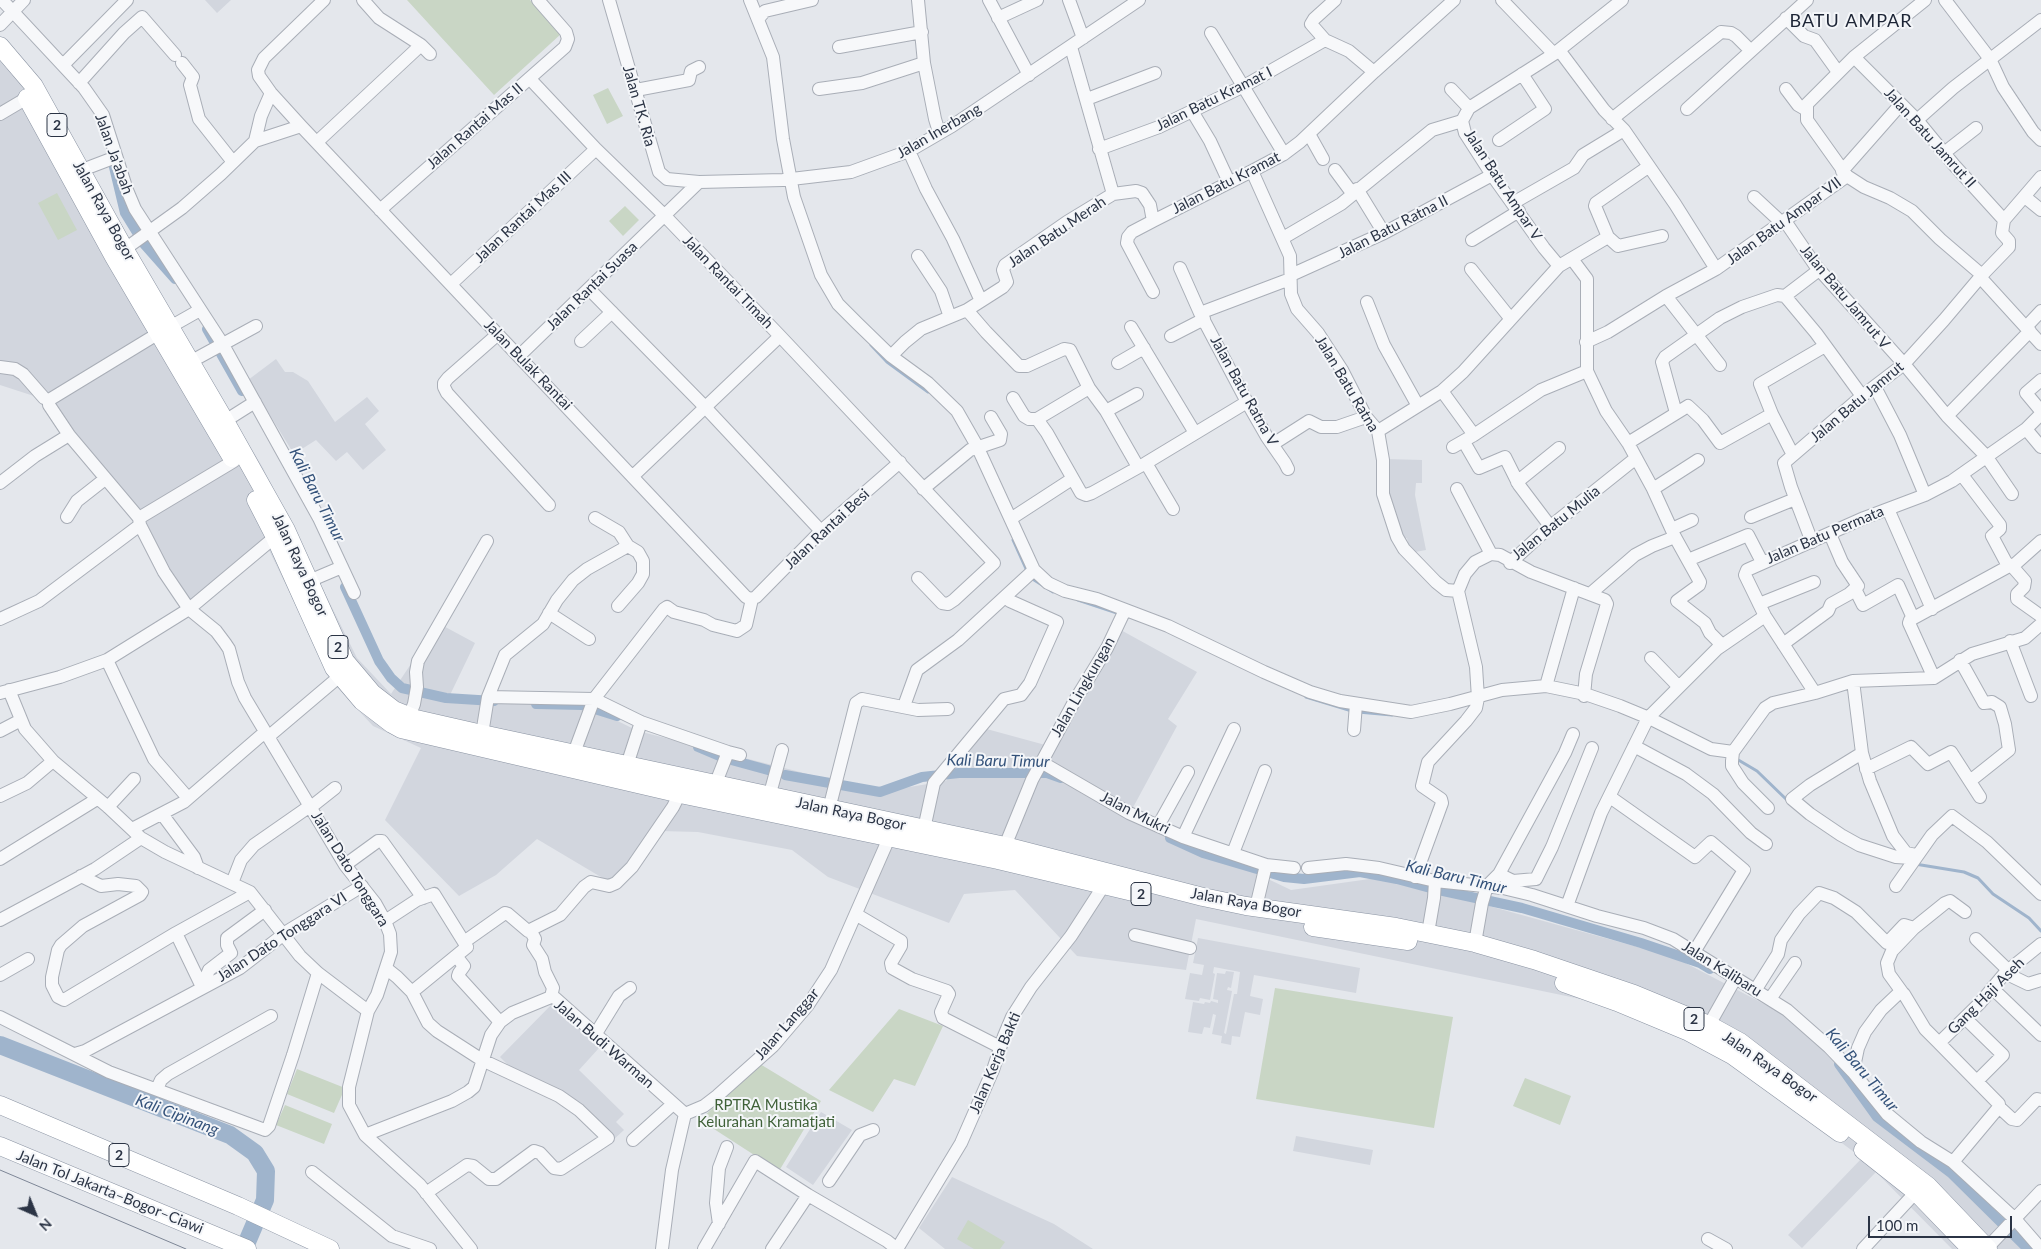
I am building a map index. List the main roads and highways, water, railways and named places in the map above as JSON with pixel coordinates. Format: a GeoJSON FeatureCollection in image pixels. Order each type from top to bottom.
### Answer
{"type":"FeatureCollection","features":[{"type":"Feature","properties":{"kind":"highway","name":"Jalan Raya Bogor"},"geometry":{"type":"LineString","coordinates":[[0,46],[34,86],[82,170],[133,244],[164,330],[286,530],[339,648],[363,684],[382,702],[482,734],[716,785],[749,800]]}},
{"type":"Feature","properties":{"kind":"highway","name":"Jalan Raya Bogor"},"geometry":{"type":"LineString","coordinates":[[0,64],[27,98],[133,244]]}},
{"type":"Feature","properties":{"kind":"highway","name":"Jalan Raya Bogor"},"geometry":{"type":"LineString","coordinates":[[164,330],[190,362],[217,416],[234,461],[275,536],[328,656],[340,676],[374,711],[402,729],[680,793],[830,807],[1005,846],[1106,879]]}},
{"type":"Feature","properties":{"kind":"highway","name":"Jalan Raya Bogor"},"geometry":{"type":"LineString","coordinates":[[774,803],[890,838],[1106,879],[1201,902],[1248,918],[1428,933],[1475,943],[1534,960],[1634,994],[1709,1026],[1740,1042],[1928,1186],[1982,1249]]}},
{"type":"Feature","properties":{"kind":"highway","name":"Jalan Raya Bogor"},"geometry":{"type":"LineString","coordinates":[[1201,902],[1256,907],[1378,930],[1483,957],[1617,1002],[1689,1032],[1732,1055],[1828,1123],[1916,1192],[1982,1249]]}},
{"type":"Feature","properties":{"kind":"highway","name":"2"},"geometry":{"type":"LineString","coordinates":[[0,1105],[238,1206],[330,1249]]}},
{"type":"Feature","properties":{"kind":"highway","name":"Jalan Tol Jakarta–Bogor–Ciawi"},"geometry":{"type":"LineString","coordinates":[[0,1146],[247,1249]]}},
{"type":"Feature","properties":{"kind":"waterway","name":"Kali Baru Timur"},"geometry":{"type":"LineString","coordinates":[[114,167],[125,213],[144,244],[175,279]]}},
{"type":"Feature","properties":{"kind":"waterway","name":"Kali Baru Timur"},"geometry":{"type":"LineString","coordinates":[[207,329],[242,391]]}},
{"type":"Feature","properties":{"kind":"waterway"},"geometry":{"type":"LineString","coordinates":[[871,345],[887,362],[928,392]]}},
{"type":"Feature","properties":{"kind":"waterway"},"geometry":{"type":"LineString","coordinates":[[1013,540],[1027,571]]}},
{"type":"Feature","properties":{"kind":"waterway"},"geometry":{"type":"LineString","coordinates":[[1031,578],[1053,592]]}},
{"type":"Feature","properties":{"kind":"waterway","name":"Kali Baru Timur"},"geometry":{"type":"LineString","coordinates":[[345,587],[379,661],[391,678],[402,688],[446,698],[494,701]]}},
{"type":"Feature","properties":{"kind":"waterway"},"geometry":{"type":"LineString","coordinates":[[1078,600],[1120,614]]}},
{"type":"Feature","properties":{"kind":"waterway"},"geometry":{"type":"LineString","coordinates":[[1306,697],[1352,711]]}},
{"type":"Feature","properties":{"kind":"waterway","name":"Kali Baru Timur"},"geometry":{"type":"LineString","coordinates":[[536,704],[582,705],[617,716]]}},
{"type":"Feature","properties":{"kind":"waterway"},"geometry":{"type":"LineString","coordinates":[[1358,712],[1392,715]]}},
{"type":"Feature","properties":{"kind":"waterway","name":"Kali Baru Timur"},"geometry":{"type":"LineString","coordinates":[[698,747],[724,758],[768,770]]}},
{"type":"Feature","properties":{"kind":"waterway"},"geometry":{"type":"LineString","coordinates":[[1735,758],[1757,771],[1788,801]]}},
{"type":"Feature","properties":{"kind":"waterway","name":"Kali Baru Timur"},"geometry":{"type":"LineString","coordinates":[[785,775],[880,792],[922,777],[959,773],[1047,773],[1061,778]]}},
{"type":"Feature","properties":{"kind":"waterway","name":"Kali Baru Timur"},"geometry":{"type":"LineString","coordinates":[[1170,838],[1203,853],[1284,877],[1304,879],[1360,872],[1522,908],[1641,943],[1700,963],[1710,969]]}},
{"type":"Feature","properties":{"kind":"waterway"},"geometry":{"type":"LineString","coordinates":[[1915,864],[1964,872],[1978,878],[1993,894],[2029,918],[2041,931]]}},
{"type":"Feature","properties":{"kind":"waterway","name":"Kali Cipinang"},"geometry":{"type":"LineString","coordinates":[[0,1045],[230,1135],[255,1153],[266,1171],[265,1200],[244,1249]]}},
{"type":"Feature","properties":{"kind":"waterway","name":"Kali Baru Timur"},"geometry":{"type":"LineString","coordinates":[[1839,1064],[1877,1117],[1951,1173],[2028,1249]]}},
{"type":"Feature","properties":{"kind":"tram line"},"geometry":{"type":"LineString","coordinates":[[0,1170],[186,1249]]}},
{"type":"Feature","properties":{"kind":"district","name":"BATU AMPAR"},"geometry":{"type":"Point","coordinates":[1851,21]}},
{"type":"Feature","properties":{"kind":"park label","name":"RPTRA Mustika Kelurahan Kramatjati"},"geometry":{"type":"Point","coordinates":[766,1114]}}]}
